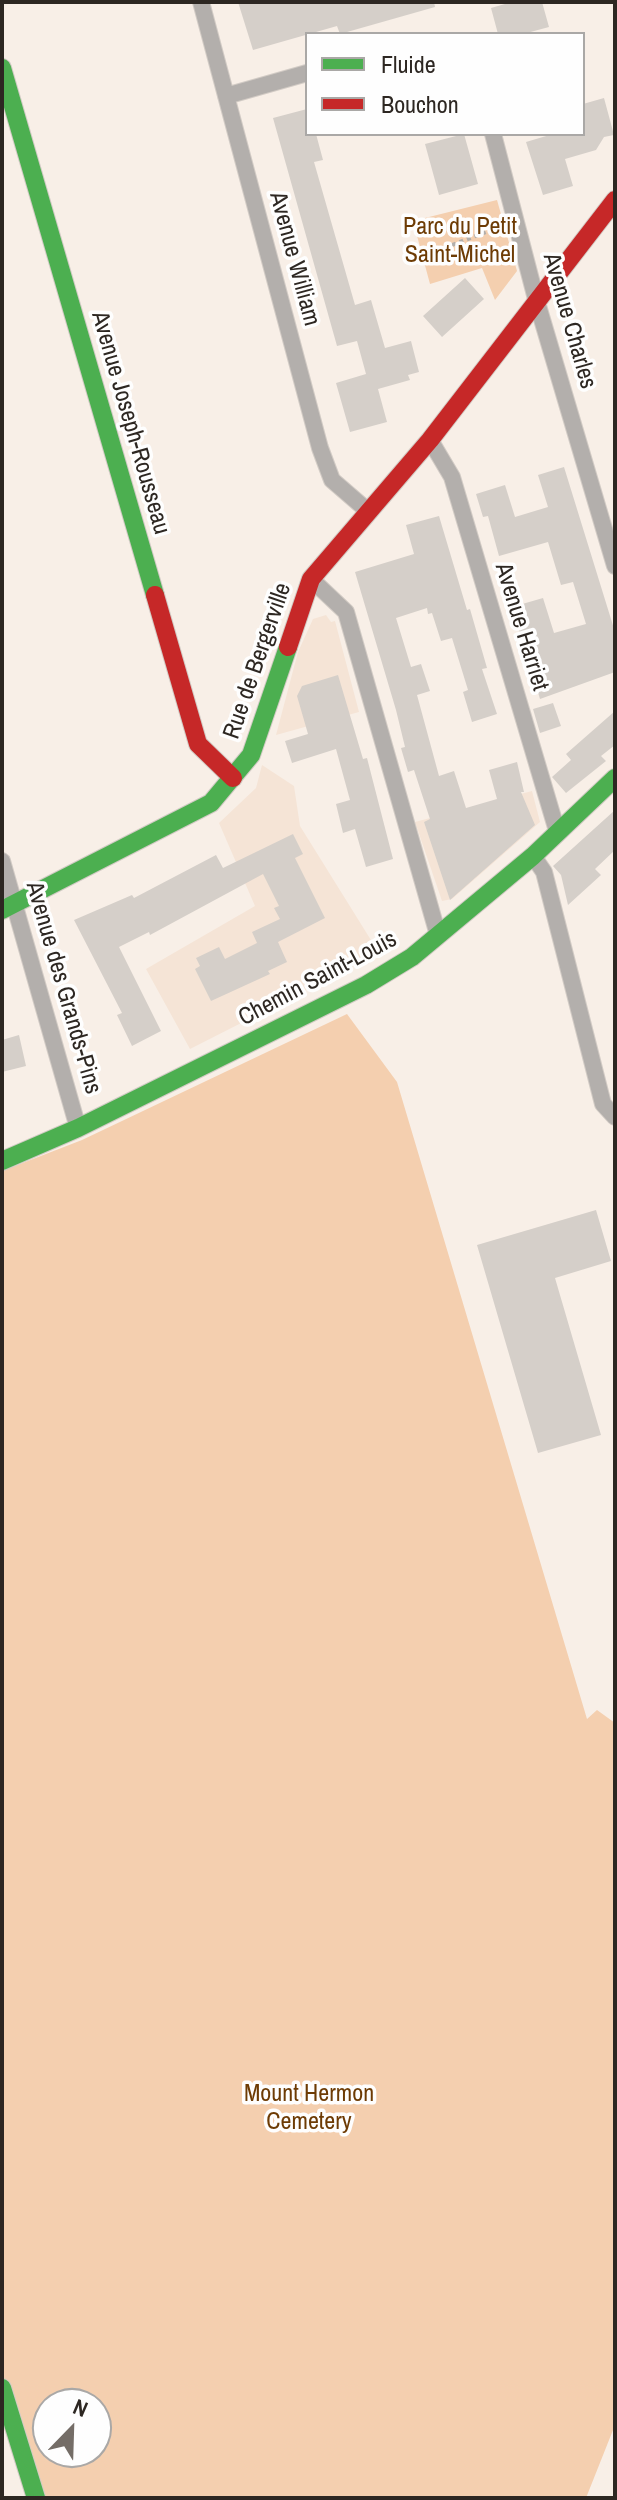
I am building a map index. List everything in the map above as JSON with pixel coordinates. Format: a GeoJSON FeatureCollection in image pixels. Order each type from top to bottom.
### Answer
{"type":"FeatureCollection","features":[{"type":"Feature","properties":{"kind":"street","name":"Avenue William"},"geometry":{"type":"LineString","coordinates":[[201,2],[320,448],[332,480],[369,512]]}},
{"type":"Feature","properties":{"kind":"street","name":"Avenue Joseph-Rousseau"},"geometry":{"type":"LineString","coordinates":[[2,68],[198,744],[233,778]]}},
{"type":"Feature","properties":{"kind":"street"},"geometry":{"type":"LineString","coordinates":[[226,96],[305,74]]}},
{"type":"Feature","properties":{"kind":"street","name":"Avenue Charles"},"geometry":{"type":"LineString","coordinates":[[494,136],[536,299],[615,566]]}},
{"type":"Feature","properties":{"kind":"street","name":"Rue de Bergerville"},"geometry":{"type":"LineString","coordinates":[[8,907],[190,816],[211,803],[233,778],[251,755],[311,579],[430,440],[615,200]]}},
{"type":"Feature","properties":{"kind":"street","name":"Avenue Harriet"},"geometry":{"type":"LineString","coordinates":[[430,440],[452,477],[557,831]]}},
{"type":"Feature","properties":{"kind":"street"},"geometry":{"type":"LineString","coordinates":[[311,579],[346,612],[438,935]]}},
{"type":"Feature","properties":{"kind":"street","name":"Chemin Saint-Louis"},"geometry":{"type":"LineString","coordinates":[[2,1161],[78,1128],[366,985],[412,957],[533,856],[615,778]]}},
{"type":"Feature","properties":{"kind":"street"},"geometry":{"type":"LineString","coordinates":[[533,856],[544,872],[603,1104],[615,1117]]}},
{"type":"Feature","properties":{"kind":"street","name":"Avenue des Grands-Pins"},"geometry":{"type":"LineString","coordinates":[[2,861],[8,907],[78,1128]]}},
{"type":"Feature","properties":{"kind":"street"},"geometry":{"type":"LineString","coordinates":[[3,2396],[36,2498]]}},
{"type":"Feature","properties":{"kind":"path"},"geometry":{"type":"LineString","coordinates":[[452,245],[516,221]]}},
{"type":"Feature","properties":{"kind":"shaded area"},"geometry":{"type":"Polygon","coordinates":[[[326,615],[331,622],[335,621],[359,712],[276,735],[298,652],[313,619],[326,615]]]}},
{"type":"Feature","properties":{"kind":"shaded area"},"geometry":{"type":"Polygon","coordinates":[[[262,765],[294,786],[300,826],[379,953],[190,1049],[146,969],[255,906],[219,823],[256,788],[262,765]]]}},
{"type":"Feature","properties":{"kind":"shaded area"},"geometry":{"type":"Polygon","coordinates":[[[532,791],[540,822],[452,899],[442,901],[415,822],[532,791]]]}},
{"type":"Feature","properties":{"kind":"green space","name":"Parc du Petit Saint-Michel"},"geometry":{"type":"Polygon","coordinates":[[[497,200],[517,271],[495,300],[482,268],[430,284],[413,221],[497,200]]]}},
{"type":"Feature","properties":{"kind":"green space","name":"Mount Hermon Cemetery"},"geometry":{"type":"Polygon","coordinates":[[[347,1014],[397,1082],[587,1719],[597,1710],[615,1723],[615,2425],[586,2498],[36,2498],[2,2381],[2,1171],[82,1140],[347,1014]]]}},
{"type":"Feature","properties":{"kind":"building"},"geometry":{"type":"Polygon","coordinates":[[[238,2],[434,2],[435,7],[347,32],[339,32],[337,26],[305,32],[305,35],[253,50],[238,2]]]}},
{"type":"Feature","properties":{"kind":"building"},"geometry":{"type":"Polygon","coordinates":[[[512,2],[542,2],[549,27],[530,32],[497,32],[491,8],[512,2]]]}},
{"type":"Feature","properties":{"kind":"building"},"geometry":{"type":"Polygon","coordinates":[[[604,98],[614,135],[604,137],[596,150],[565,159],[573,186],[543,195],[526,142],[546,136],[585,136],[585,103],[604,98]]]}},
{"type":"Feature","properties":{"kind":"building"},"geometry":{"type":"Polygon","coordinates":[[[305,110],[305,136],[317,136],[323,160],[314,162],[355,305],[371,300],[385,348],[411,341],[419,372],[408,375],[410,380],[378,389],[387,422],[350,432],[336,383],[366,374],[357,341],[337,346],[273,118],[305,110]]]}},
{"type":"Feature","properties":{"kind":"building"},"geometry":{"type":"Polygon","coordinates":[[[465,136],[478,184],[439,195],[425,144],[465,136]]]}},
{"type":"Feature","properties":{"kind":"building"},"geometry":{"type":"Polygon","coordinates":[[[465,278],[484,299],[442,337],[423,316],[465,278]]]}},
{"type":"Feature","properties":{"kind":"building"},"geometry":{"type":"Polygon","coordinates":[[[564,467],[615,632],[615,672],[540,699],[512,607],[543,598],[554,633],[586,624],[573,582],[561,585],[548,542],[499,556],[488,516],[483,517],[476,494],[505,485],[515,517],[548,507],[538,475],[564,467]]]}},
{"type":"Feature","properties":{"kind":"building"},"geometry":{"type":"Polygon","coordinates":[[[439,516],[467,610],[470,609],[487,668],[482,669],[497,714],[472,722],[463,692],[468,690],[452,638],[441,641],[432,613],[428,614],[427,608],[396,618],[411,667],[421,664],[430,691],[417,695],[439,776],[454,771],[466,808],[497,799],[489,770],[517,762],[524,792],[521,792],[535,825],[450,900],[424,822],[430,819],[414,770],[408,772],[401,748],[405,747],[396,710],[355,572],[414,554],[406,525],[439,516]]]}},
{"type":"Feature","properties":{"kind":"building"},"geometry":{"type":"Polygon","coordinates":[[[338,675],[363,759],[367,758],[393,859],[366,867],[355,829],[343,833],[336,804],[350,800],[336,749],[292,763],[285,741],[308,734],[297,696],[302,686],[338,675]]]}},
{"type":"Feature","properties":{"kind":"building"},"geometry":{"type":"Polygon","coordinates":[[[553,703],[561,726],[540,733],[533,709],[553,703]]]}},
{"type":"Feature","properties":{"kind":"building"},"geometry":{"type":"Polygon","coordinates":[[[615,711],[615,745],[601,756],[606,761],[566,793],[552,777],[571,760],[566,754],[615,711]]]}},
{"type":"Feature","properties":{"kind":"building"},"geometry":{"type":"Polygon","coordinates":[[[615,810],[615,850],[595,869],[601,875],[568,905],[561,875],[553,866],[615,810]]]}},
{"type":"Feature","properties":{"kind":"building"},"geometry":{"type":"Polygon","coordinates":[[[293,834],[303,854],[295,858],[325,918],[278,942],[287,962],[268,971],[270,974],[211,1001],[195,969],[200,966],[196,958],[219,947],[225,959],[257,943],[252,932],[280,919],[274,908],[279,906],[263,874],[150,935],[149,932],[119,947],[161,1031],[132,1046],[117,1015],[122,1013],[74,920],[132,895],[134,898],[216,855],[223,868],[293,834]]]}},
{"type":"Feature","properties":{"kind":"building"},"geometry":{"type":"Polygon","coordinates":[[[19,1035],[26,1066],[2,1072],[2,1040],[19,1035]]]}},
{"type":"Feature","properties":{"kind":"building"},"geometry":{"type":"Polygon","coordinates":[[[596,1210],[611,1261],[555,1278],[601,1435],[538,1453],[477,1245],[596,1210]]]}},
{"type":"Feature","properties":{"kind":"traffic: fast"},"geometry":{"type":"LineString","coordinates":[[2,68],[155,595]]}},
{"type":"Feature","properties":{"kind":"traffic: fast"},"geometry":{"type":"LineString","coordinates":[[2,910],[211,803],[251,755],[288,647]]}},
{"type":"Feature","properties":{"kind":"traffic: fast"},"geometry":{"type":"LineString","coordinates":[[2,1161],[78,1128],[366,985],[412,957],[533,856],[615,778]]}},
{"type":"Feature","properties":{"kind":"traffic: fast"},"geometry":{"type":"LineString","coordinates":[[2,2388],[36,2498]]}},
{"type":"Feature","properties":{"kind":"traffic: jam"},"geometry":{"type":"LineString","coordinates":[[288,647],[311,579],[430,440],[615,200]]}},
{"type":"Feature","properties":{"kind":"traffic: jam"},"geometry":{"type":"LineString","coordinates":[[155,595],[198,744],[233,778]]}}]}
